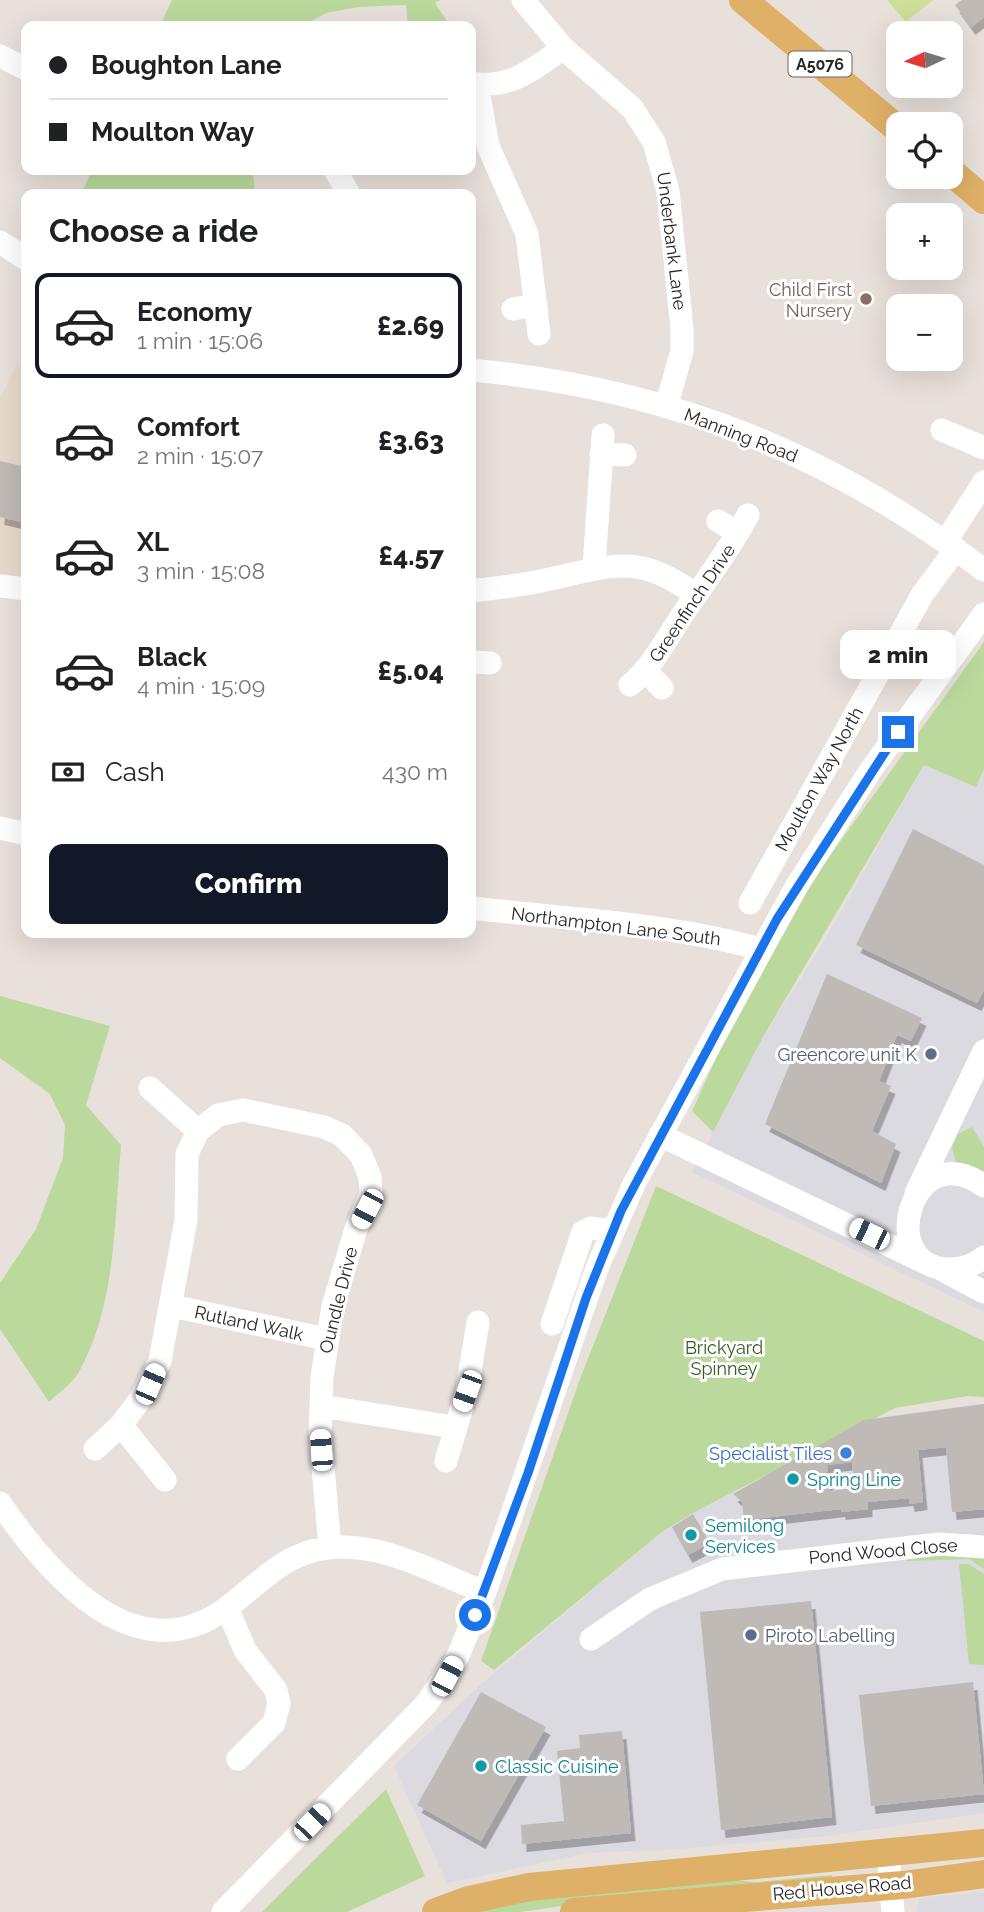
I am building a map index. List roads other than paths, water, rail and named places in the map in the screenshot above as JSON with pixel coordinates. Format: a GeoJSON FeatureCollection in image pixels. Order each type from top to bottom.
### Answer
{"type":"FeatureCollection","features":[{"type":"Feature","properties":{"kind":"main road","name":"A5076"},"geometry":{"type":"LineString","coordinates":[[743,0],[886,119]]}},
{"type":"Feature","properties":{"kind":"main road"},"geometry":{"type":"LineString","coordinates":[[963,182],[984,201]]}},
{"type":"Feature","properties":{"kind":"main road"},"geometry":{"type":"LineString","coordinates":[[436,1912],[469,1900],[529,1887],[702,1870],[895,1887],[984,1843]]}},
{"type":"Feature","properties":{"kind":"main road","name":"Red House Road"},"geometry":{"type":"LineString","coordinates":[[574,1912],[895,1887],[984,1874]]}},
{"type":"Feature","properties":{"kind":"street","name":"Underbank Lane"},"geometry":{"type":"LineString","coordinates":[[523,0],[563,48],[632,108],[644,124],[661,160],[682,329],[682,351],[666,407]]}},
{"type":"Feature","properties":{"kind":"street"},"geometry":{"type":"LineString","coordinates":[[476,83],[509,81],[531,72],[563,48]]}},
{"type":"Feature","properties":{"kind":"street"},"geometry":{"type":"LineString","coordinates":[[0,56],[21,66]]}},
{"type":"Feature","properties":{"kind":"street"},"geometry":{"type":"LineString","coordinates":[[476,92],[488,146],[527,234],[539,334]]}},
{"type":"Feature","properties":{"kind":"street"},"geometry":{"type":"LineString","coordinates":[[0,242],[21,256]]}},
{"type":"Feature","properties":{"kind":"street"},"geometry":{"type":"LineString","coordinates":[[513,309],[536,305]]}},
{"type":"Feature","properties":{"kind":"street","name":"Manning Road"},"geometry":{"type":"LineString","coordinates":[[476,370],[534,376],[598,388],[666,407],[778,446],[882,498],[984,570]]}},
{"type":"Feature","properties":{"kind":"street"},"geometry":{"type":"LineString","coordinates":[[942,430],[984,447]]}},
{"type":"Feature","properties":{"kind":"street"},"geometry":{"type":"LineString","coordinates":[[594,567],[602,444],[625,455]]}},
{"type":"Feature","properties":{"kind":"street","name":"Moulton Way North"},"geometry":{"type":"LineString","coordinates":[[750,903],[984,482]]}},
{"type":"Feature","properties":{"kind":"street","name":"Greenfinch Drive"},"geometry":{"type":"LineString","coordinates":[[646,682],[696,595],[723,560],[743,524],[718,521]]}},
{"type":"Feature","properties":{"kind":"street"},"geometry":{"type":"LineString","coordinates":[[476,590],[541,581],[594,567],[630,565],[665,573],[696,595]]}},
{"type":"Feature","properties":{"kind":"street"},"geometry":{"type":"LineString","coordinates":[[0,586],[21,588]]}},
{"type":"Feature","properties":{"kind":"street"},"geometry":{"type":"LineString","coordinates":[[223,1912],[427,1703],[457,1658],[485,1592],[612,1231],[660,1135],[760,949],[870,771],[984,614]]}},
{"type":"Feature","properties":{"kind":"street"},"geometry":{"type":"LineString","coordinates":[[0,828],[21,833]]}},
{"type":"Feature","properties":{"kind":"street","name":"Northampton Lane South"},"geometry":{"type":"LineString","coordinates":[[476,909],[633,926],[727,940],[760,949]]}},
{"type":"Feature","properties":{"kind":"street"},"geometry":{"type":"LineString","coordinates":[[984,1051],[911,1202],[907,1224],[910,1240],[917,1253],[934,1266],[967,1267],[984,1257]]}},
{"type":"Feature","properties":{"kind":"street"},"geometry":{"type":"LineString","coordinates":[[95,1448],[121,1425],[150,1384],[160,1361],[186,1220],[187,1154],[198,1131],[150,1088]]}},
{"type":"Feature","properties":{"kind":"street","name":"Oundle Drive"},"geometry":{"type":"LineString","coordinates":[[198,1131],[218,1115],[243,1110],[324,1128],[342,1135],[361,1155],[370,1177],[371,1193],[346,1260],[326,1339],[321,1406],[330,1547]]}},
{"type":"Feature","properties":{"kind":"street"},"geometry":{"type":"LineString","coordinates":[[950,1117],[947,1144],[954,1167],[984,1186]]}},
{"type":"Feature","properties":{"kind":"street"},"geometry":{"type":"LineString","coordinates":[[660,1135],[984,1292]]}},
{"type":"Feature","properties":{"kind":"street"},"geometry":{"type":"LineString","coordinates":[[850,1225],[885,1224],[898,1219],[931,1180],[952,1174],[963,1175]]}},
{"type":"Feature","properties":{"kind":"street"},"geometry":{"type":"LineString","coordinates":[[552,1324],[583,1232],[591,1228],[612,1231]]}},
{"type":"Feature","properties":{"kind":"street","name":"Rutland Walk"},"geometry":{"type":"LineString","coordinates":[[172,1306],[326,1339]]}},
{"type":"Feature","properties":{"kind":"street"},"geometry":{"type":"LineString","coordinates":[[446,1461],[454,1427],[467,1391],[478,1322]]}},
{"type":"Feature","properties":{"kind":"street"},"geometry":{"type":"LineString","coordinates":[[321,1406],[454,1427]]}},
{"type":"Feature","properties":{"kind":"street"},"geometry":{"type":"LineString","coordinates":[[121,1425],[165,1480]]}},
{"type":"Feature","properties":{"kind":"street"},"geometry":{"type":"LineString","coordinates":[[0,1503],[53,1568],[79,1595],[122,1623],[169,1629],[212,1618],[273,1568],[311,1551],[330,1547],[380,1551],[485,1592]]}},
{"type":"Feature","properties":{"kind":"street","name":"Pond Wood Close"},"geometry":{"type":"LineString","coordinates":[[591,1639],[650,1599],[722,1569],[841,1552],[939,1544],[984,1547]]}},
{"type":"Feature","properties":{"kind":"street"},"geometry":{"type":"LineString","coordinates":[[227,1608],[246,1650],[276,1690],[279,1703],[274,1723],[238,1759]]}},
{"type":"Feature","properties":{"kind":"place","name":"Child First Nursery"},"geometry":{"type":"Point","coordinates":[866,299]}},
{"type":"Feature","properties":{"kind":"place","name":"Greencore unit K"},"geometry":{"type":"Point","coordinates":[931,1054]}},
{"type":"Feature","properties":{"kind":"place","name":"Specialist Tiles"},"geometry":{"type":"Point","coordinates":[846,1453]}},
{"type":"Feature","properties":{"kind":"place","name":"Spring Line"},"geometry":{"type":"Point","coordinates":[793,1479]}},
{"type":"Feature","properties":{"kind":"place","name":"Semilong Services"},"geometry":{"type":"Point","coordinates":[691,1535]}},
{"type":"Feature","properties":{"kind":"place","name":"Piroto Labelling"},"geometry":{"type":"Point","coordinates":[751,1635]}},
{"type":"Feature","properties":{"kind":"place","name":"Classic Cuisine"},"geometry":{"type":"Point","coordinates":[481,1766]}},
{"type":"Feature","properties":{"kind":"park label","name":"Brickyard Spinney"},"geometry":{"type":"Point","coordinates":[724,1357]}}]}
